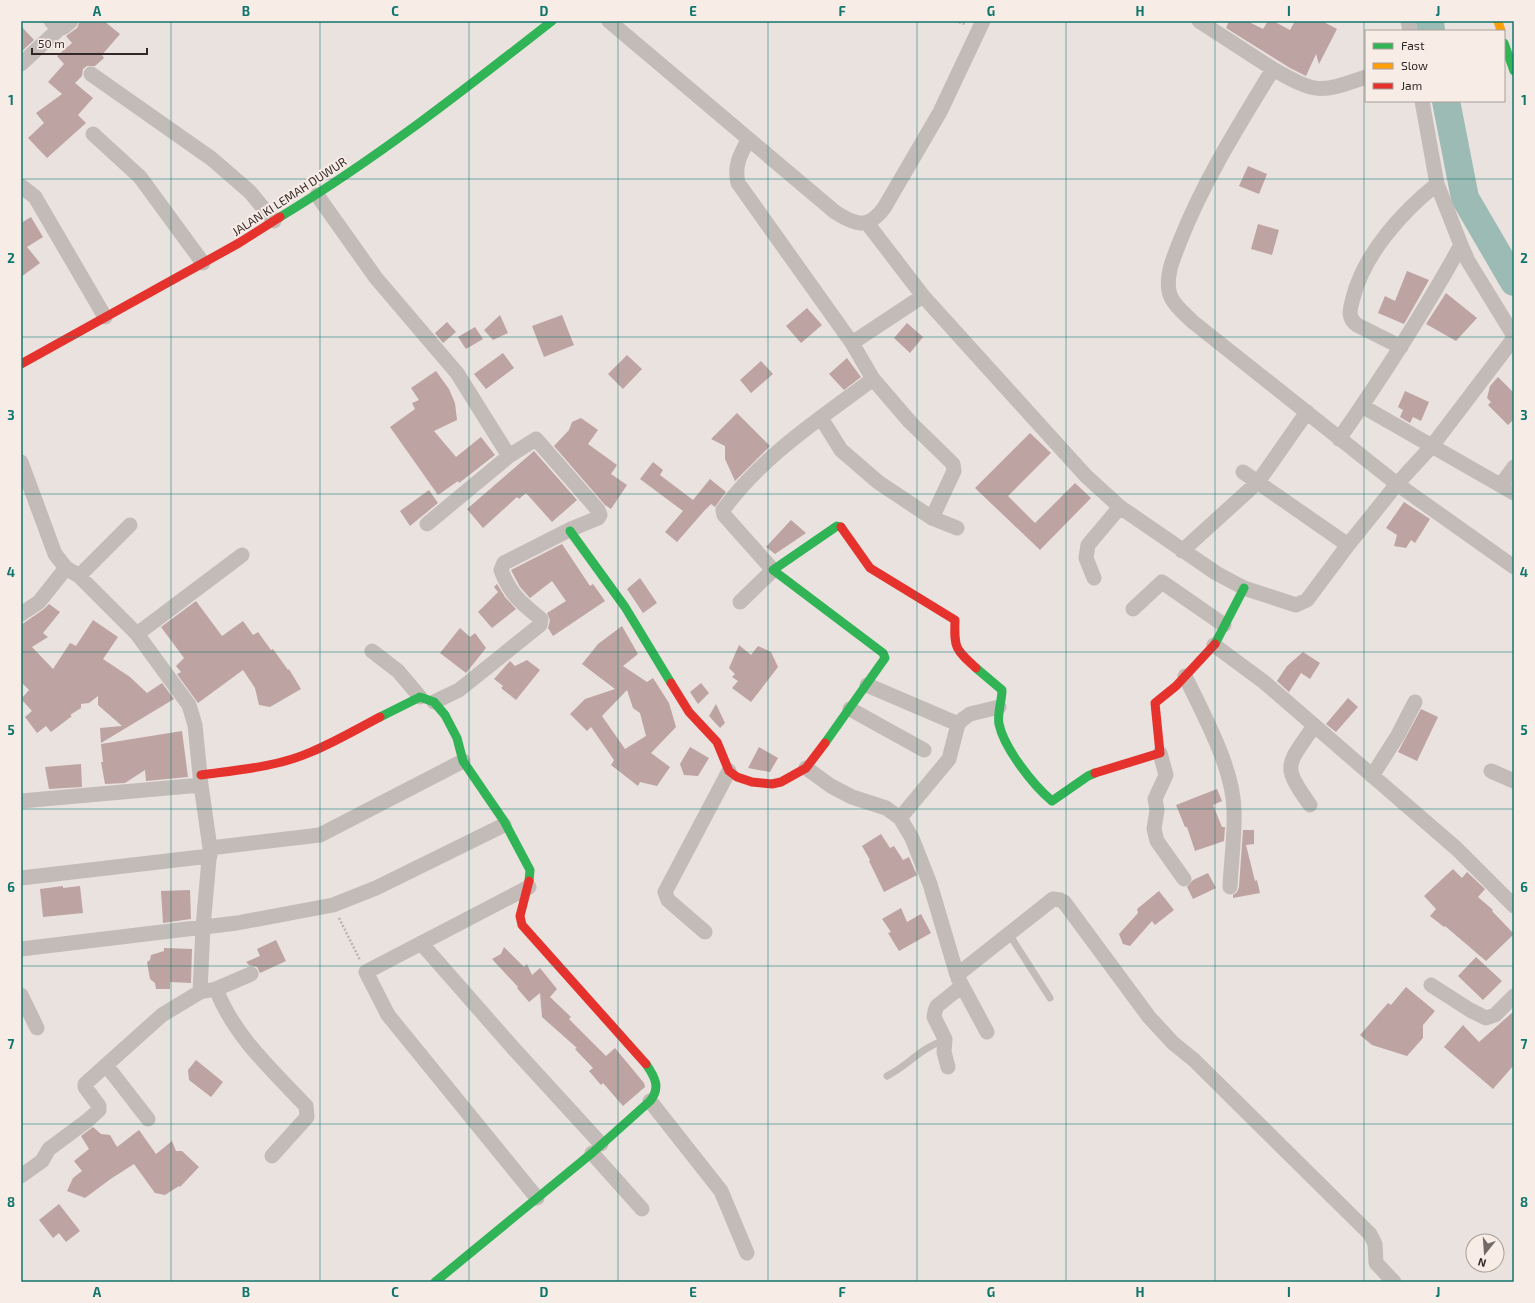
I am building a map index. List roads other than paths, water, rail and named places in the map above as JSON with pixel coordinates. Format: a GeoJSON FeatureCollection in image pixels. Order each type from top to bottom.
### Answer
{"type":"FeatureCollection","features":[{"type":"Feature","properties":{"kind":"street","name":"JALAN KI LEMAH DUWUR"},"geometry":{"type":"LineString","coordinates":[[21,364],[203,263],[317,195],[447,103],[552,21]]}},
{"type":"Feature","properties":{"kind":"street"},"geometry":{"type":"LineString","coordinates":[[609,21],[835,212],[846,219],[868,224],[923,296],[1061,449],[1120,507],[1216,573],[1244,588],[1290,604],[1300,605],[1307,600],[1348,545],[1397,484],[1432,446],[1514,337],[1460,245],[1437,184],[1422,102]]}},
{"type":"Feature","properties":{"kind":"street"},"geometry":{"type":"LineString","coordinates":[[868,224],[875,219],[884,208],[940,112],[983,21]]}},
{"type":"Feature","properties":{"kind":"street"},"geometry":{"type":"LineString","coordinates":[[1199,21],[1273,69],[1301,84],[1320,90],[1332,89],[1365,77]]}},
{"type":"Feature","properties":{"kind":"street"},"geometry":{"type":"LineString","coordinates":[[21,64],[60,24]]}},
{"type":"Feature","properties":{"kind":"street"},"geometry":{"type":"LineString","coordinates":[[1505,46],[1514,71]]}},
{"type":"Feature","properties":{"kind":"street"},"geometry":{"type":"LineString","coordinates":[[1273,69],[1205,183],[1188,220],[1170,266],[1168,280],[1169,292],[1176,304],[1193,322],[1397,484],[1514,567]]}},
{"type":"Feature","properties":{"kind":"street"},"geometry":{"type":"LineString","coordinates":[[91,74],[212,159],[250,192],[274,221]]}},
{"type":"Feature","properties":{"kind":"street"},"geometry":{"type":"LineString","coordinates":[[93,134],[140,177],[203,263]]}},
{"type":"Feature","properties":{"kind":"street"},"geometry":{"type":"LineString","coordinates":[[748,140],[740,155],[736,167],[738,183],[852,343],[873,378],[910,422],[955,467],[932,518]]}},
{"type":"Feature","properties":{"kind":"street"},"geometry":{"type":"LineString","coordinates":[[1401,347],[1357,326],[1352,322],[1349,312],[1357,282],[1376,250],[1405,212],[1437,184]]}},
{"type":"Feature","properties":{"kind":"street"},"geometry":{"type":"LineString","coordinates":[[21,186],[35,197],[105,317]]}},
{"type":"Feature","properties":{"kind":"street"},"geometry":{"type":"LineString","coordinates":[[317,195],[376,278],[457,373],[509,456]]}},
{"type":"Feature","properties":{"kind":"street"},"geometry":{"type":"LineString","coordinates":[[1339,438],[1362,406],[1430,301],[1460,245]]}},
{"type":"Feature","properties":{"kind":"street"},"geometry":{"type":"LineString","coordinates":[[852,343],[923,296]]}},
{"type":"Feature","properties":{"kind":"street"},"geometry":{"type":"LineString","coordinates":[[570,531],[625,606],[689,712],[717,742],[729,771],[737,777],[758,783],[772,784],[781,782],[806,768],[850,710],[884,660],[885,655],[773,570],[724,515],[723,510],[736,492],[766,461],[798,434],[873,378]]}},
{"type":"Feature","properties":{"kind":"street"},"geometry":{"type":"LineString","coordinates":[[1362,406],[1514,493]]}},
{"type":"Feature","properties":{"kind":"street"},"geometry":{"type":"LineString","coordinates":[[1182,551],[1258,482],[1307,412]]}},
{"type":"Feature","properties":{"kind":"street"},"geometry":{"type":"LineString","coordinates":[[821,418],[841,450],[878,482],[932,518],[957,528]]}},
{"type":"Feature","properties":{"kind":"street"},"geometry":{"type":"LineString","coordinates":[[21,801],[201,780],[268,766],[294,759],[311,752],[420,697],[447,696],[536,630],[542,622],[513,595],[501,570],[504,563],[598,518],[600,515],[598,510],[536,438],[509,456],[427,524]]}},
{"type":"Feature","properties":{"kind":"street"},"geometry":{"type":"LineString","coordinates":[[21,462],[55,554],[137,634],[189,705],[195,725],[210,852],[203,927],[200,992]]}},
{"type":"Feature","properties":{"kind":"street"},"geometry":{"type":"LineString","coordinates":[[1501,485],[1514,467]]}},
{"type":"Feature","properties":{"kind":"street"},"geometry":{"type":"LineString","coordinates":[[1243,472],[1348,545]]}},
{"type":"Feature","properties":{"kind":"street"},"geometry":{"type":"LineString","coordinates":[[1094,578],[1086,558],[1088,545],[1120,507]]}},
{"type":"Feature","properties":{"kind":"street"},"geometry":{"type":"LineString","coordinates":[[21,614],[39,602],[72,572],[130,525]]}},
{"type":"Feature","properties":{"kind":"street"},"geometry":{"type":"LineString","coordinates":[[740,602],[773,570],[837,526],[840,526],[870,568],[955,620],[955,647],[959,653],[1002,690],[999,724],[1006,743],[1015,758],[1050,800],[1054,800],[1088,776],[1146,756],[1160,753]]}},
{"type":"Feature","properties":{"kind":"street"},"geometry":{"type":"LineString","coordinates":[[137,634],[242,555]]}},
{"type":"Feature","properties":{"kind":"street"},"geometry":{"type":"LineString","coordinates":[[1133,609],[1162,582],[1224,625]]}},
{"type":"Feature","properties":{"kind":"street"},"geometry":{"type":"LineString","coordinates":[[1184,879],[1157,841],[1154,829],[1157,810],[1155,799],[1166,776],[1160,753],[1155,703],[1181,680],[1214,645],[1244,588]]}},
{"type":"Feature","properties":{"kind":"street"},"geometry":{"type":"LineString","coordinates":[[1214,645],[1264,682],[1457,849],[1514,906]]}},
{"type":"Feature","properties":{"kind":"street"},"geometry":{"type":"LineString","coordinates":[[372,651],[398,671],[420,697]]}},
{"type":"Feature","properties":{"kind":"street"},"geometry":{"type":"LineString","coordinates":[[1181,680],[1222,759],[1232,793],[1234,810],[1230,887]]}},
{"type":"Feature","properties":{"kind":"street"},"geometry":{"type":"LineString","coordinates":[[867,685],[958,724]]}},
{"type":"Feature","properties":{"kind":"street"},"geometry":{"type":"LineString","coordinates":[[435,1282],[650,1102],[655,1097],[658,1089],[656,1078],[640,1057],[522,925],[520,916],[529,887],[530,870],[504,824],[504,821],[463,761],[457,738],[445,715],[447,696]]}},
{"type":"Feature","properties":{"kind":"street"},"geometry":{"type":"LineString","coordinates":[[1372,776],[1398,735],[1414,702]]}},
{"type":"Feature","properties":{"kind":"street"},"geometry":{"type":"LineString","coordinates":[[900,818],[949,759],[958,724],[970,714],[1000,707]]}},
{"type":"Feature","properties":{"kind":"street"},"geometry":{"type":"LineString","coordinates":[[850,710],[924,750]]}},
{"type":"Feature","properties":{"kind":"street"},"geometry":{"type":"LineString","coordinates":[[1310,805],[1293,781],[1290,764],[1314,726]]}},
{"type":"Feature","properties":{"kind":"street"},"geometry":{"type":"LineString","coordinates":[[21,878],[210,852],[320,834],[463,761]]}},
{"type":"Feature","properties":{"kind":"street"},"geometry":{"type":"LineString","coordinates":[[806,768],[841,791],[886,808],[900,818],[912,838],[930,884],[960,981],[987,1032]]}},
{"type":"Feature","properties":{"kind":"street"},"geometry":{"type":"LineString","coordinates":[[705,932],[668,900],[665,892],[729,771]]}},
{"type":"Feature","properties":{"kind":"street"},"geometry":{"type":"LineString","coordinates":[[1491,771],[1514,781]]}},
{"type":"Feature","properties":{"kind":"street"},"geometry":{"type":"LineString","coordinates":[[21,949],[255,920],[333,905],[376,888],[504,824]]}},
{"type":"Feature","properties":{"kind":"street"},"geometry":{"type":"LineString","coordinates":[[529,887],[366,972],[388,1015],[537,1198]]}},
{"type":"Feature","properties":{"kind":"street"},"geometry":{"type":"LineString","coordinates":[[948,1067],[944,1052],[945,1040],[934,1017],[937,1006],[960,981],[1009,934],[1053,899],[1060,900],[1064,902],[1149,1017],[1173,1043],[1194,1060],[1370,1234],[1376,1244],[1376,1263],[1394,1282]]}},
{"type":"Feature","properties":{"kind":"street"},"geometry":{"type":"LineString","coordinates":[[421,943],[514,1049],[596,1148],[642,1209]]}},
{"type":"Feature","properties":{"kind":"street"},"geometry":{"type":"LineString","coordinates":[[21,1176],[42,1161],[49,1149],[99,1110],[99,1106],[85,1088],[85,1084],[162,1015],[200,992],[216,989],[251,974]]}},
{"type":"Feature","properties":{"kind":"street"},"geometry":{"type":"LineString","coordinates":[[1431,985],[1470,1010],[1486,1018],[1495,1015],[1514,996]]}},
{"type":"Feature","properties":{"kind":"street"},"geometry":{"type":"LineString","coordinates":[[216,989],[223,1008],[245,1041],[306,1106],[307,1117],[272,1156]]}},
{"type":"Feature","properties":{"kind":"street"},"geometry":{"type":"LineString","coordinates":[[21,995],[37,1028]]}},
{"type":"Feature","properties":{"kind":"street"},"geometry":{"type":"LineString","coordinates":[[106,1065],[148,1119]]}},
{"type":"Feature","properties":{"kind":"street"},"geometry":{"type":"LineString","coordinates":[[650,1102],[721,1191],[747,1253]]}},
{"type":"Feature","properties":{"kind":"lane"},"geometry":{"type":"LineString","coordinates":[[1009,934],[1050,998]]}},
{"type":"Feature","properties":{"kind":"lane"},"geometry":{"type":"LineString","coordinates":[[887,1076],[896,1071],[931,1044],[945,1040]]}},
{"type":"Feature","properties":{"kind":"waterway"},"geometry":{"type":"LineString","coordinates":[[1430,21],[1431,30]]}},
{"type":"Feature","properties":{"kind":"waterway"},"geometry":{"type":"LineString","coordinates":[[1446,102],[1465,198],[1514,282]]}}]}
